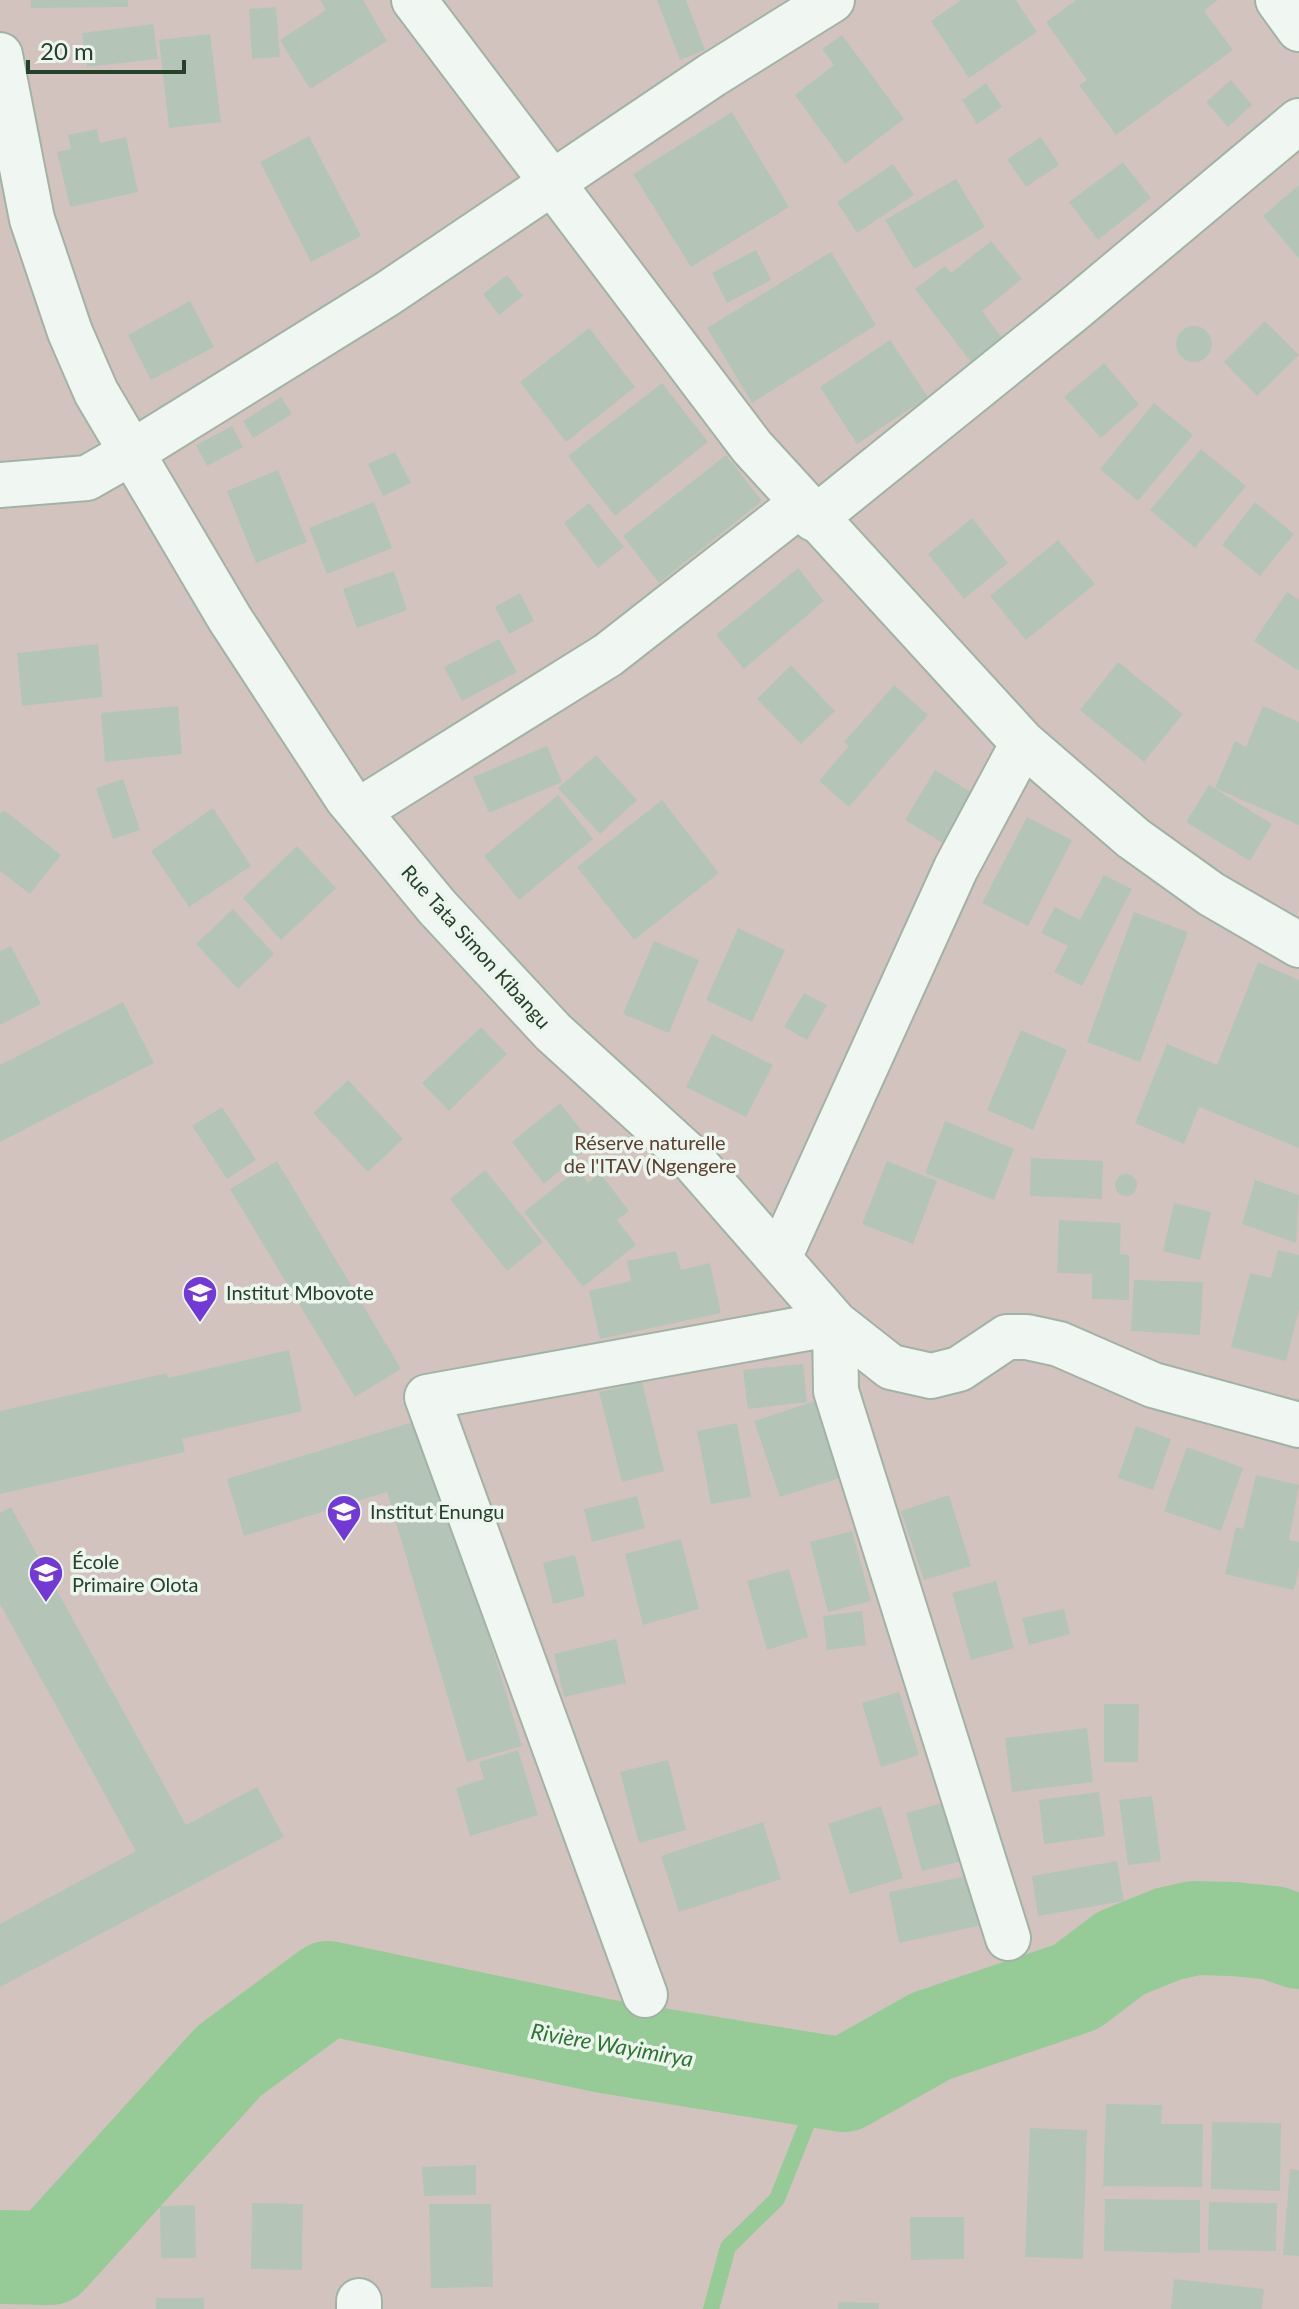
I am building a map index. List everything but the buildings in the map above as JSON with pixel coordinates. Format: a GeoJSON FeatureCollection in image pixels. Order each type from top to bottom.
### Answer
{"type":"FeatureCollection","features":[{"type":"Feature","properties":{"kind":"street"},"geometry":{"type":"LineString","coordinates":[[414,0],[752,447],[1023,743],[1133,838],[1211,894],[1299,945]]}},
{"type":"Feature","properties":{"kind":"street"},"geometry":{"type":"LineString","coordinates":[[0,485],[87,478],[134,451],[236,391],[554,184],[712,75],[832,0]]}},
{"type":"Feature","properties":{"kind":"street"},"geometry":{"type":"LineString","coordinates":[[1278,0],[1299,29]]}},
{"type":"Feature","properties":{"kind":"street","name":"Rue Tata Simon Kibangu"},"geometry":{"type":"LineString","coordinates":[[0,55],[32,219],[70,332],[96,392],[134,451],[230,619],[358,811],[437,907],[553,1032],[689,1156],[835,1323],[891,1367],[931,1376],[959,1369],[1007,1337],[1027,1337],[1059,1344],[1153,1385],[1299,1425]]}},
{"type":"Feature","properties":{"kind":"street"},"geometry":{"type":"LineString","coordinates":[[358,811],[608,655],[808,511],[1073,310],[1299,121]]}},
{"type":"Feature","properties":{"kind":"street"},"geometry":{"type":"LineString","coordinates":[[779,1258],[956,868],[1023,743]]}},
{"type":"Feature","properties":{"kind":"street"},"geometry":{"type":"LineString","coordinates":[[645,1995],[427,1397],[835,1323],[836,1391],[1008,1938]]}},
{"type":"Feature","properties":{"kind":"green space","name":"Réserve naturelle de l'ITAV (Ngengere"},"geometry":{"type":"Polygon","coordinates":[[[0,0],[1299,0],[1299,2309],[0,2309],[0,0]]]}},
{"type":"Feature","properties":{"kind":"waterway","name":"Rivière Wayimirya"},"geometry":{"type":"LineString","coordinates":[[0,2257],[50,2258],[229,2061],[328,1988],[604,2046],[844,2085],[931,2036],[1076,1987],[1121,1953],[1168,1934],[1195,1928],[1234,1929],[1273,1933],[1299,1942]]}},
{"type":"Feature","properties":{"kind":"waterway"},"geometry":{"type":"LineString","coordinates":[[711,2309],[728,2247],[777,2199],[810,2116],[844,2085]]}},
{"type":"Feature","properties":{"kind":"place","name":"Institut Mbovote"},"geometry":{"type":"Point","coordinates":[200,1324]}},
{"type":"Feature","properties":{"kind":"place","name":"Institut Enungu"},"geometry":{"type":"Point","coordinates":[344,1543]}},
{"type":"Feature","properties":{"kind":"place","name":"École Primaire Olota"},"geometry":{"type":"Point","coordinates":[46,1604]}}]}
